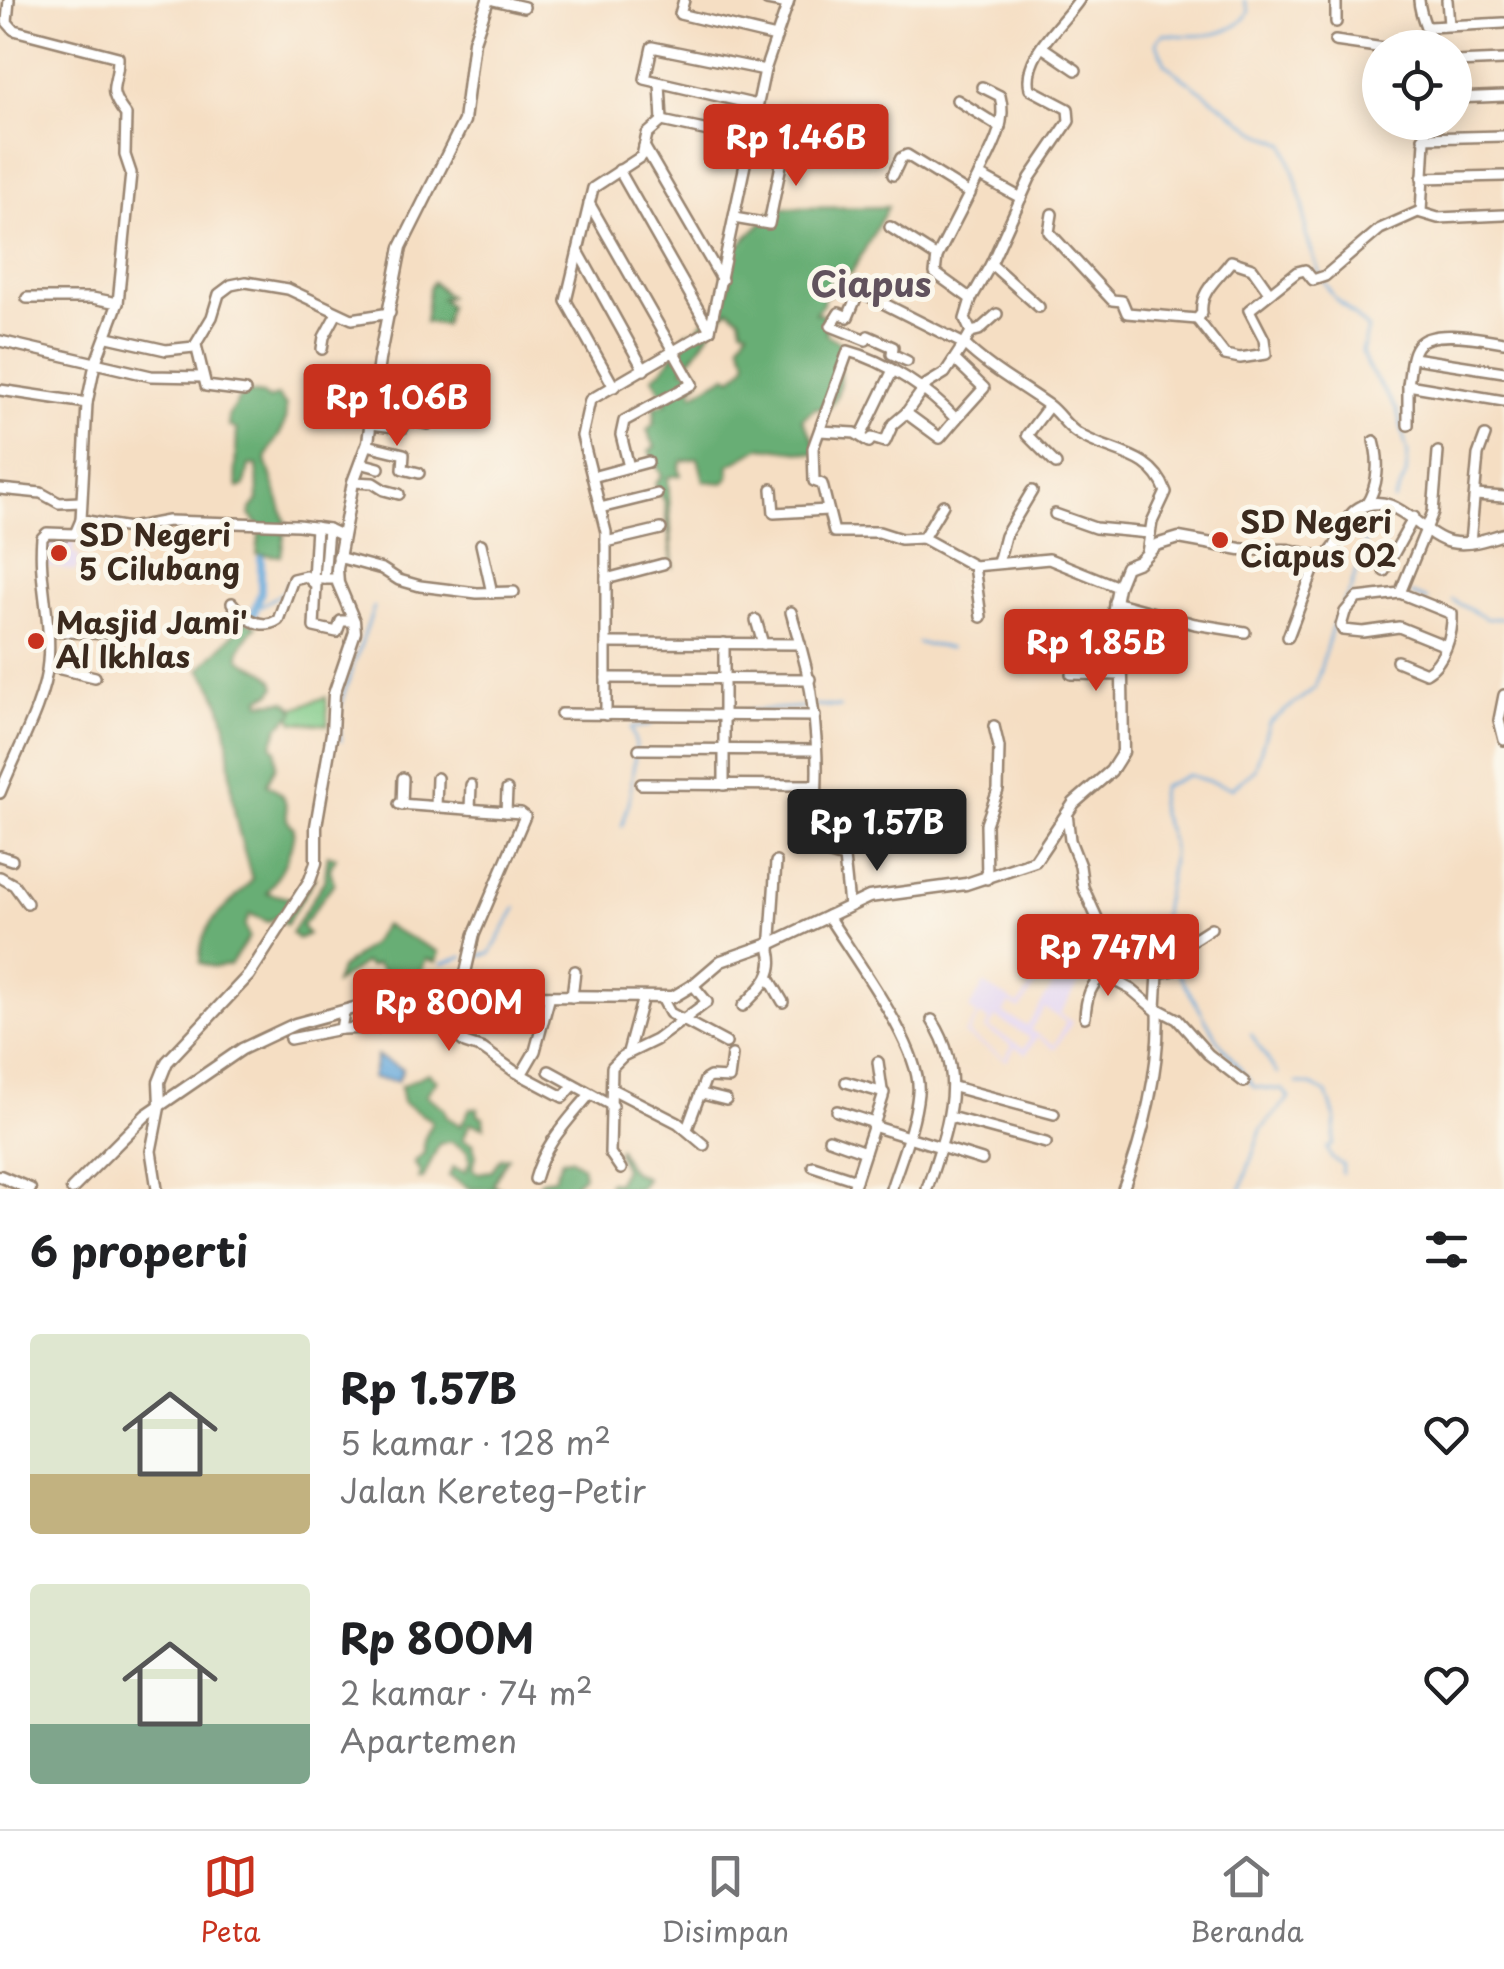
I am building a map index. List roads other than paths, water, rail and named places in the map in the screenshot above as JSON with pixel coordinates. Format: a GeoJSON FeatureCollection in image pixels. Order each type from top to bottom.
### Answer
{"type":"FeatureCollection","features":[{"type":"Feature","properties":{"kind":"street"},"geometry":{"type":"LineString","coordinates":[[0,793],[42,692],[48,666],[42,538],[47,533],[75,534],[82,520],[88,403],[95,364],[118,303],[131,173],[124,155],[126,115],[112,91],[119,60],[11,28],[6,17],[9,0]]}},
{"type":"Feature","properties":{"kind":"street"},"geometry":{"type":"LineString","coordinates":[[157,1189],[151,1151],[160,1105],[159,1082],[167,1062],[250,975],[310,880],[316,863],[316,826],[332,732],[334,694],[354,632],[354,621],[337,579],[338,557],[353,482],[367,444],[403,242],[464,121],[474,41],[491,0],[524,7]]}},
{"type":"Feature","properties":{"kind":"street"},"geometry":{"type":"LineString","coordinates":[[684,0],[680,14],[776,37]]}},
{"type":"Feature","properties":{"kind":"street"},"geometry":{"type":"LineString","coordinates":[[606,715],[606,542],[582,436],[590,400],[710,330],[765,70],[788,2],[768,0]]}},
{"type":"Feature","properties":{"kind":"street"},"geometry":{"type":"LineString","coordinates":[[971,332],[964,319],[971,299],[1030,178],[1070,120],[1068,109],[1029,86],[1029,76],[1042,47],[1078,0]]}},
{"type":"Feature","properties":{"kind":"street"},"geometry":{"type":"LineString","coordinates":[[1336,0],[1336,22]]}},
{"type":"Feature","properties":{"kind":"street"},"geometry":{"type":"LineString","coordinates":[[1419,0],[1421,17],[1429,28],[1504,22]]}},
{"type":"Feature","properties":{"kind":"street"},"geometry":{"type":"LineString","coordinates":[[1448,0],[1449,25]]}},
{"type":"Feature","properties":{"kind":"street"},"geometry":{"type":"LineString","coordinates":[[1335,41],[1362,45]]}},
{"type":"Feature","properties":{"kind":"street"},"geometry":{"type":"LineString","coordinates":[[757,105],[645,79],[652,47],[765,70]]}},
{"type":"Feature","properties":{"kind":"street"},"geometry":{"type":"LineString","coordinates":[[1042,47],[1076,70]]}},
{"type":"Feature","properties":{"kind":"street"},"geometry":{"type":"LineString","coordinates":[[1472,61],[1504,60]]}},
{"type":"Feature","properties":{"kind":"street"},"geometry":{"type":"LineString","coordinates":[[660,83],[662,121]]}},
{"type":"Feature","properties":{"kind":"street"},"geometry":{"type":"LineString","coordinates":[[971,299],[935,273],[937,257],[1000,127],[1002,98],[982,88]]}},
{"type":"Feature","properties":{"kind":"street"},"geometry":{"type":"LineString","coordinates":[[1472,97],[1504,96]]}},
{"type":"Feature","properties":{"kind":"street"},"geometry":{"type":"LineString","coordinates":[[957,100],[1000,127]]}},
{"type":"Feature","properties":{"kind":"street"},"geometry":{"type":"LineString","coordinates":[[662,121],[785,145],[769,224],[734,218]]}},
{"type":"Feature","properties":{"kind":"street"},"geometry":{"type":"LineString","coordinates":[[614,387],[566,301],[593,188],[642,156],[647,134],[662,121]]}},
{"type":"Feature","properties":{"kind":"street"},"geometry":{"type":"LineString","coordinates":[[1472,137],[1504,136]]}},
{"type":"Feature","properties":{"kind":"street"},"geometry":{"type":"LineString","coordinates":[[1421,212],[1423,140]]}},
{"type":"Feature","properties":{"kind":"street"},"geometry":{"type":"LineString","coordinates":[[644,146],[722,280]]}},
{"type":"Feature","properties":{"kind":"street"},"geometry":{"type":"LineString","coordinates":[[893,176],[907,155],[970,194]]}},
{"type":"Feature","properties":{"kind":"street"},"geometry":{"type":"LineString","coordinates":[[619,170],[710,330]]}},
{"type":"Feature","properties":{"kind":"street"},"geometry":{"type":"LineString","coordinates":[[980,175],[1021,198]]}},
{"type":"Feature","properties":{"kind":"street"},"geometry":{"type":"LineString","coordinates":[[1422,178],[1504,176]]}},
{"type":"Feature","properties":{"kind":"street"},"geometry":{"type":"LineString","coordinates":[[589,203],[692,384],[624,422],[621,435],[628,467]]}},
{"type":"Feature","properties":{"kind":"street"},"geometry":{"type":"LineString","coordinates":[[1052,214],[1049,232],[1112,300],[1122,301],[1125,312],[1197,320],[1225,355],[1240,358],[1266,354],[1260,330],[1249,311],[1302,270],[1312,280],[1321,278],[1380,229],[1421,212],[1438,218],[1504,215]]}},
{"type":"Feature","properties":{"kind":"street"},"geometry":{"type":"LineString","coordinates":[[890,227],[937,257]]}},
{"type":"Feature","properties":{"kind":"street"},"geometry":{"type":"LineString","coordinates":[[578,251],[644,370]]}},
{"type":"Feature","properties":{"kind":"street"},"geometry":{"type":"LineString","coordinates":[[1197,320],[1209,286],[1231,261],[1252,268],[1269,292]]}},
{"type":"Feature","properties":{"kind":"street"},"geometry":{"type":"LineString","coordinates":[[990,264],[1038,307]]}},
{"type":"Feature","properties":{"kind":"street"},"geometry":{"type":"LineString","coordinates":[[245,391],[210,388],[202,377],[196,346],[212,318],[219,294],[235,284],[288,289],[352,319],[390,312]]}},
{"type":"Feature","properties":{"kind":"street"},"geometry":{"type":"LineString","coordinates":[[907,361],[892,354],[893,347],[884,341],[868,336],[865,340],[831,326],[839,313],[848,316],[859,291],[964,344],[989,366],[1049,406],[1080,435],[1138,457],[1151,468],[1166,492],[1149,534],[1147,553]]}},
{"type":"Feature","properties":{"kind":"street"},"geometry":{"type":"LineString","coordinates":[[27,298],[92,298],[118,303]]}},
{"type":"Feature","properties":{"kind":"street"},"geometry":{"type":"LineString","coordinates":[[322,349],[325,335],[338,314]]}},
{"type":"Feature","properties":{"kind":"street"},"geometry":{"type":"LineString","coordinates":[[820,431],[885,442],[892,426],[906,414],[922,389],[943,374],[971,332],[997,314]]}},
{"type":"Feature","properties":{"kind":"street"},"geometry":{"type":"LineString","coordinates":[[108,337],[166,350],[196,346]]}},
{"type":"Feature","properties":{"kind":"street"},"geometry":{"type":"LineString","coordinates":[[1408,425],[1408,386],[1419,343],[1432,337],[1504,342]]}},
{"type":"Feature","properties":{"kind":"street"},"geometry":{"type":"LineString","coordinates":[[0,341],[151,376],[202,377]]}},
{"type":"Feature","properties":{"kind":"street"},"geometry":{"type":"LineString","coordinates":[[956,419],[922,389],[848,351],[813,448],[814,481],[822,484],[834,532],[923,538],[974,566],[1049,559],[1118,587]]}},
{"type":"Feature","properties":{"kind":"street"},"geometry":{"type":"LineString","coordinates":[[1413,358],[1504,372]]}},
{"type":"Feature","properties":{"kind":"street"},"geometry":{"type":"LineString","coordinates":[[906,414],[940,438],[984,388],[954,360]]}},
{"type":"Feature","properties":{"kind":"street"},"geometry":{"type":"LineString","coordinates":[[861,436],[892,372]]}},
{"type":"Feature","properties":{"kind":"street"},"geometry":{"type":"LineString","coordinates":[[1408,386],[1504,402]]}},
{"type":"Feature","properties":{"kind":"street"},"geometry":{"type":"LineString","coordinates":[[0,390],[88,403]]}},
{"type":"Feature","properties":{"kind":"street"},"geometry":{"type":"LineString","coordinates":[[375,392],[404,394],[404,420]]}},
{"type":"Feature","properties":{"kind":"street"},"geometry":{"type":"LineString","coordinates":[[1049,406],[1027,435],[1056,464]]}},
{"type":"Feature","properties":{"kind":"street"},"geometry":{"type":"LineString","coordinates":[[372,419],[428,424]]}},
{"type":"Feature","properties":{"kind":"street"},"geometry":{"type":"LineString","coordinates":[[1470,543],[1478,456],[1486,436]]}},
{"type":"Feature","properties":{"kind":"street"},"geometry":{"type":"LineString","coordinates":[[1366,506],[1376,479],[1378,454],[1374,441]]}},
{"type":"Feature","properties":{"kind":"street"},"geometry":{"type":"LineString","coordinates":[[367,444],[404,454],[404,470],[419,473]]}},
{"type":"Feature","properties":{"kind":"street"},"geometry":{"type":"LineString","coordinates":[[1400,593],[1435,504],[1438,452]]}},
{"type":"Feature","properties":{"kind":"street"},"geometry":{"type":"LineString","coordinates":[[592,477],[648,462]]}},
{"type":"Feature","properties":{"kind":"street"},"geometry":{"type":"LineString","coordinates":[[360,463],[378,468]]}},
{"type":"Feature","properties":{"kind":"street"},"geometry":{"type":"LineString","coordinates":[[353,482],[374,483],[400,494]]}},
{"type":"Feature","properties":{"kind":"street"},"geometry":{"type":"LineString","coordinates":[[0,488],[41,493],[59,503],[81,502]]}},
{"type":"Feature","properties":{"kind":"street"},"geometry":{"type":"LineString","coordinates":[[772,489],[774,513],[828,510]]}},
{"type":"Feature","properties":{"kind":"street"},"geometry":{"type":"LineString","coordinates":[[998,563],[1005,536],[1032,490]]}},
{"type":"Feature","properties":{"kind":"street"},"geometry":{"type":"LineString","coordinates":[[600,508],[657,494]]}},
{"type":"Feature","properties":{"kind":"street"},"geometry":{"type":"LineString","coordinates":[[1475,495],[1504,497]]}},
{"type":"Feature","properties":{"kind":"street"},"geometry":{"type":"LineString","coordinates":[[72,1189],[160,1105],[260,1040],[296,1024],[443,983],[550,996],[673,997],[722,961],[772,943],[878,894],[988,879],[1036,862],[1081,796],[1120,759],[1124,741],[1122,674],[1113,621],[1114,602],[1126,567],[1139,562],[1161,542],[1178,538],[1240,549],[1289,550],[1318,558],[1333,552],[1348,519],[1366,506],[1379,504],[1414,517],[1445,541],[1470,543],[1504,534]]}},
{"type":"Feature","properties":{"kind":"street"},"geometry":{"type":"LineString","coordinates":[[923,538],[943,505]]}},
{"type":"Feature","properties":{"kind":"street"},"geometry":{"type":"LineString","coordinates":[[1055,514],[1094,528],[1149,534]]}},
{"type":"Feature","properties":{"kind":"street"},"geometry":{"type":"LineString","coordinates":[[1384,571],[1414,517]]}},
{"type":"Feature","properties":{"kind":"street"},"geometry":{"type":"LineString","coordinates":[[82,520],[130,528],[168,521],[316,527],[343,536]]}},
{"type":"Feature","properties":{"kind":"street"},"geometry":{"type":"LineString","coordinates":[[316,527],[318,578]]}},
{"type":"Feature","properties":{"kind":"street"},"geometry":{"type":"LineString","coordinates":[[606,542],[661,529]]}},
{"type":"Feature","properties":{"kind":"street"},"geometry":{"type":"LineString","coordinates":[[328,530],[316,588],[314,627],[337,632],[341,621],[354,621]]}},
{"type":"Feature","properties":{"kind":"street"},"geometry":{"type":"LineString","coordinates":[[482,544],[492,593]]}},
{"type":"Feature","properties":{"kind":"street"},"geometry":{"type":"LineString","coordinates":[[338,557],[382,569],[399,580],[420,586],[514,592]]}},
{"type":"Feature","properties":{"kind":"street"},"geometry":{"type":"LineString","coordinates":[[1288,637],[1318,558]]}},
{"type":"Feature","properties":{"kind":"street"},"geometry":{"type":"LineString","coordinates":[[606,579],[663,564]]}},
{"type":"Feature","properties":{"kind":"street"},"geometry":{"type":"LineString","coordinates":[[974,566],[981,617]]}},
{"type":"Feature","properties":{"kind":"street"},"geometry":{"type":"LineString","coordinates":[[232,603],[255,622],[273,624],[293,579],[337,579]]}},
{"type":"Feature","properties":{"kind":"street"},"geometry":{"type":"LineString","coordinates":[[1397,661],[1428,673],[1446,646],[1452,614],[1400,593],[1357,598],[1345,612],[1342,628],[1363,632],[1399,627],[1446,646]]}},
{"type":"Feature","properties":{"kind":"street"},"geometry":{"type":"LineString","coordinates":[[1114,602],[1194,624],[1245,632]]}},
{"type":"Feature","properties":{"kind":"street"},"geometry":{"type":"LineString","coordinates":[[791,612],[810,679],[815,716],[810,843],[820,851],[844,858],[849,905]]}},
{"type":"Feature","properties":{"kind":"street"},"geometry":{"type":"LineString","coordinates":[[756,620],[763,644]]}},
{"type":"Feature","properties":{"kind":"street"},"geometry":{"type":"LineString","coordinates":[[49,631],[130,635]]}},
{"type":"Feature","properties":{"kind":"street"},"geometry":{"type":"LineString","coordinates":[[606,643],[800,644]]}},
{"type":"Feature","properties":{"kind":"street"},"geometry":{"type":"LineString","coordinates":[[724,644],[724,785]]}},
{"type":"Feature","properties":{"kind":"street"},"geometry":{"type":"LineString","coordinates":[[48,666],[95,677]]}},
{"type":"Feature","properties":{"kind":"street"},"geometry":{"type":"LineString","coordinates":[[1071,674],[1122,674]]}},
{"type":"Feature","properties":{"kind":"street"},"geometry":{"type":"LineString","coordinates":[[606,678],[810,679]]}},
{"type":"Feature","properties":{"kind":"street"},"geometry":{"type":"LineString","coordinates":[[1504,695],[1499,720],[1504,740]]}},
{"type":"Feature","properties":{"kind":"street"},"geometry":{"type":"LineString","coordinates":[[561,714],[815,716]]}},
{"type":"Feature","properties":{"kind":"street"},"geometry":{"type":"LineString","coordinates":[[988,879],[985,828],[998,790],[994,726]]}},
{"type":"Feature","properties":{"kind":"street"},"geometry":{"type":"LineString","coordinates":[[640,749],[815,750]]}},
{"type":"Feature","properties":{"kind":"street"},"geometry":{"type":"LineString","coordinates":[[403,778],[400,805],[524,814],[526,822],[467,958],[463,984]]}},
{"type":"Feature","properties":{"kind":"street"},"geometry":{"type":"LineString","coordinates":[[436,806],[437,778]]}},
{"type":"Feature","properties":{"kind":"street"},"geometry":{"type":"LineString","coordinates":[[641,784],[814,785]]}},
{"type":"Feature","properties":{"kind":"street"},"geometry":{"type":"LineString","coordinates":[[470,809],[471,785]]}},
{"type":"Feature","properties":{"kind":"street"},"geometry":{"type":"LineString","coordinates":[[506,812],[507,790]]}},
{"type":"Feature","properties":{"kind":"street"},"geometry":{"type":"LineString","coordinates":[[1068,813],[1070,840],[1080,866],[1082,887],[1112,949],[1105,974],[1098,978],[1087,997],[1085,1017]]}},
{"type":"Feature","properties":{"kind":"street"},"geometry":{"type":"LineString","coordinates":[[0,856],[12,860]]}},
{"type":"Feature","properties":{"kind":"street"},"geometry":{"type":"LineString","coordinates":[[742,1006],[768,978],[774,964],[776,862]]}},
{"type":"Feature","properties":{"kind":"street"},"geometry":{"type":"LineString","coordinates":[[0,877],[14,885],[27,903]]}},
{"type":"Feature","properties":{"kind":"street"},"geometry":{"type":"LineString","coordinates":[[828,916],[900,1032],[917,1072],[919,1092],[891,1189]]}},
{"type":"Feature","properties":{"kind":"street"},"geometry":{"type":"LineString","coordinates":[[1112,949],[1129,956],[1170,954],[1210,928]]}},
{"type":"Feature","properties":{"kind":"street"},"geometry":{"type":"LineString","coordinates":[[1122,1189],[1133,1166],[1149,1090],[1157,1040],[1158,972],[1174,970],[1170,954]]}},
{"type":"Feature","properties":{"kind":"street"},"geometry":{"type":"LineString","coordinates":[[572,996],[576,970]]}},
{"type":"Feature","properties":{"kind":"street"},"geometry":{"type":"LineString","coordinates":[[1105,974],[1177,1018],[1200,1046],[1244,1082]]}},
{"type":"Feature","properties":{"kind":"street"},"geometry":{"type":"LineString","coordinates":[[768,978],[783,1002]]}},
{"type":"Feature","properties":{"kind":"street"},"geometry":{"type":"LineString","coordinates":[[621,1169],[610,1153],[612,1067],[628,1052],[656,1040],[707,1002],[693,985]]}},
{"type":"Feature","properties":{"kind":"street"},"geometry":{"type":"LineString","coordinates":[[410,995],[463,1041],[486,1050],[521,1075],[563,1097],[574,1085]]}},
{"type":"Feature","properties":{"kind":"street"},"geometry":{"type":"LineString","coordinates":[[521,1075],[536,1050],[550,996]]}},
{"type":"Feature","properties":{"kind":"street"},"geometry":{"type":"LineString","coordinates":[[628,1052],[643,997]]}},
{"type":"Feature","properties":{"kind":"street"},"geometry":{"type":"LineString","coordinates":[[662,998],[666,1010],[682,1022],[726,1044]]}},
{"type":"Feature","properties":{"kind":"street"},"geometry":{"type":"LineString","coordinates":[[340,1029],[344,1012]]}},
{"type":"Feature","properties":{"kind":"street"},"geometry":{"type":"LineString","coordinates":[[290,1038],[340,1029],[376,1028],[394,1020],[412,1022]]}},
{"type":"Feature","properties":{"kind":"street"},"geometry":{"type":"LineString","coordinates":[[928,1189],[950,1117],[954,1086],[949,1051],[932,1020]]}},
{"type":"Feature","properties":{"kind":"street"},"geometry":{"type":"LineString","coordinates":[[687,1129],[706,1078],[729,1078],[732,1055]]}},
{"type":"Feature","properties":{"kind":"street"},"geometry":{"type":"LineString","coordinates":[[812,1166],[854,1185],[884,1093],[878,1062]]}},
{"type":"Feature","properties":{"kind":"street"},"geometry":{"type":"LineString","coordinates":[[548,1071],[612,1106]]}},
{"type":"Feature","properties":{"kind":"street"},"geometry":{"type":"LineString","coordinates":[[846,1082],[884,1093]]}},
{"type":"Feature","properties":{"kind":"street"},"geometry":{"type":"LineString","coordinates":[[954,1086],[1054,1114]]}},
{"type":"Feature","properties":{"kind":"street"},"geometry":{"type":"LineString","coordinates":[[612,1089],[687,1129],[704,1145]]}},
{"type":"Feature","properties":{"kind":"street"},"geometry":{"type":"LineString","coordinates":[[535,1179],[541,1158],[564,1122],[590,1094]]}},
{"type":"Feature","properties":{"kind":"street"},"geometry":{"type":"LineString","coordinates":[[702,1094],[726,1100]]}},
{"type":"Feature","properties":{"kind":"street"},"geometry":{"type":"LineString","coordinates":[[837,1110],[982,1160]]}},
{"type":"Feature","properties":{"kind":"street"},"geometry":{"type":"LineString","coordinates":[[950,1117],[1046,1143]]}},
{"type":"Feature","properties":{"kind":"street"},"geometry":{"type":"LineString","coordinates":[[829,1139],[865,1152]]}},
{"type":"Feature","properties":{"kind":"street"},"geometry":{"type":"LineString","coordinates":[[0,1176],[30,1189]]}},
{"type":"Feature","properties":{"kind":"water"},"geometry":{"type":"Polygon","coordinates":[[[377,1056],[403,1069],[398,1081],[372,1078],[377,1056]]]}},
{"type":"Feature","properties":{"kind":"waterway"},"geometry":{"type":"LineString","coordinates":[[1244,0],[1249,12],[1232,28],[1210,35],[1163,34],[1156,42],[1166,65],[1256,131],[1285,144],[1303,203],[1306,235],[1320,275]]}},
{"type":"Feature","properties":{"kind":"waterway"},"geometry":{"type":"LineString","coordinates":[[1324,282],[1368,329],[1362,352],[1367,366],[1397,410],[1408,454],[1406,475],[1394,501]]}},
{"type":"Feature","properties":{"kind":"waterway"},"geometry":{"type":"LineString","coordinates":[[1168,950],[1163,912],[1172,848],[1160,812],[1162,787],[1188,775],[1232,788],[1255,769],[1269,723],[1315,688],[1332,627],[1350,591],[1367,537],[1386,511]]}},
{"type":"Feature","properties":{"kind":"waterway"},"geometry":{"type":"LineString","coordinates":[[253,616],[261,592],[261,559]]}},
{"type":"Feature","properties":{"kind":"waterway"},"geometry":{"type":"LineString","coordinates":[[257,608],[284,592],[288,581]]}},
{"type":"Feature","properties":{"kind":"waterway"},"geometry":{"type":"LineString","coordinates":[[1412,594],[1428,600]]}},
{"type":"Feature","properties":{"kind":"waterway"},"geometry":{"type":"LineString","coordinates":[[1452,600],[1487,619],[1504,618]]}},
{"type":"Feature","properties":{"kind":"waterway"},"geometry":{"type":"LineString","coordinates":[[341,741],[339,717],[343,696],[374,607]]}},
{"type":"Feature","properties":{"kind":"waterway"},"geometry":{"type":"LineString","coordinates":[[918,643],[950,648]]}},
{"type":"Feature","properties":{"kind":"waterway"},"geometry":{"type":"LineString","coordinates":[[815,705],[840,707]]}},
{"type":"Feature","properties":{"kind":"waterway"},"geometry":{"type":"LineString","coordinates":[[731,712],[807,707]]}},
{"type":"Feature","properties":{"kind":"waterway"},"geometry":{"type":"LineString","coordinates":[[622,826],[636,745],[631,728],[647,726],[660,718]]}},
{"type":"Feature","properties":{"kind":"waterway"},"geometry":{"type":"LineString","coordinates":[[471,957],[490,954],[517,907]]}},
{"type":"Feature","properties":{"kind":"waterway"},"geometry":{"type":"LineString","coordinates":[[442,964],[463,957]]}},
{"type":"Feature","properties":{"kind":"waterway"},"geometry":{"type":"LineString","coordinates":[[1177,971],[1218,1040],[1254,1087],[1283,1090],[1289,1098],[1261,1130],[1241,1189]]}},
{"type":"Feature","properties":{"kind":"waterway"},"geometry":{"type":"LineString","coordinates":[[1251,1034],[1277,1074]]}},
{"type":"Feature","properties":{"kind":"waterway"},"geometry":{"type":"LineString","coordinates":[[1297,1083],[1327,1093],[1336,1121],[1333,1145],[1327,1148],[1332,1159],[1343,1165],[1342,1173]]}},
{"type":"Feature","properties":{"kind":"place","name":"SD Negeri Ciapus 02"},"geometry":{"type":"Point","coordinates":[1220,540]}},
{"type":"Feature","properties":{"kind":"place","name":"SD Negeri 5 Cilubang"},"geometry":{"type":"Point","coordinates":[59,553]}},
{"type":"Feature","properties":{"kind":"place","name":"Masjid Jami' Al Ikhlas"},"geometry":{"type":"Point","coordinates":[36,641]}},
{"type":"Feature","properties":{"kind":"district","name":"Ciapus"},"geometry":{"type":"Point","coordinates":[871,285]}}]}
